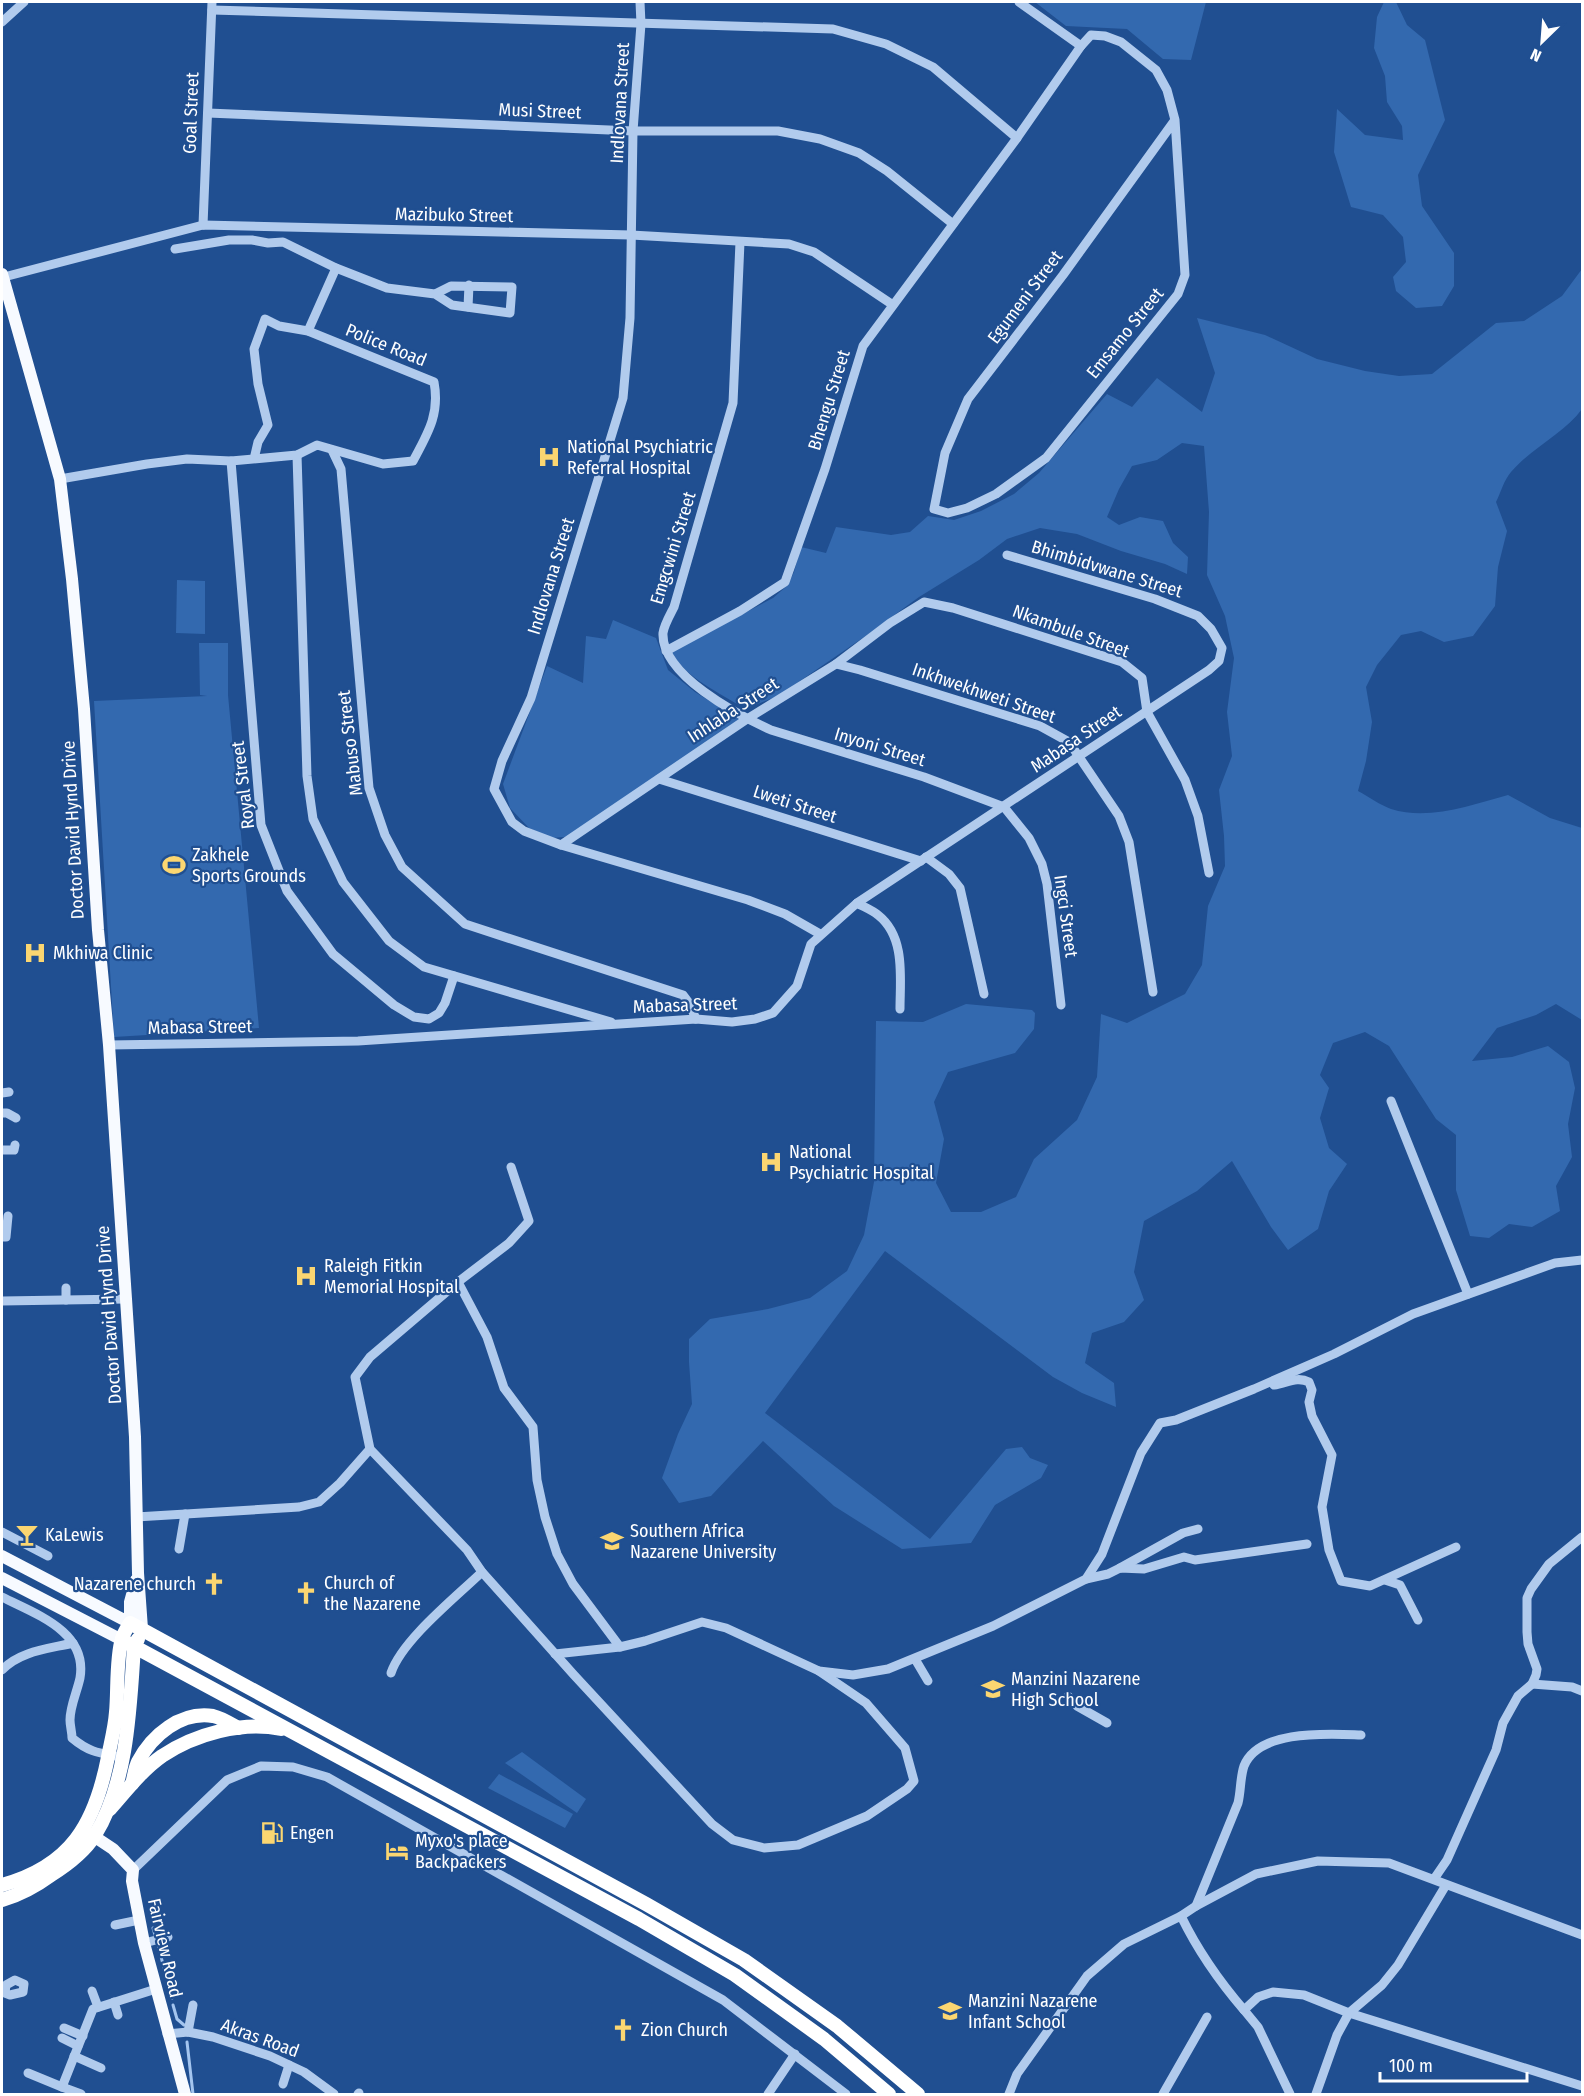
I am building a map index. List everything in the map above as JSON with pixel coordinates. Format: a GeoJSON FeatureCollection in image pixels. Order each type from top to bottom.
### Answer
{"type":"FeatureCollection","features":[{"type":"Feature","properties":{"kind":"highway"},"geometry":{"type":"LineString","coordinates":[[106,1813],[118,1777],[115,1756],[116,1716],[128,1643],[136,1626],[646,1904],[744,1960],[837,2026],[918,2094]]}},
{"type":"Feature","properties":{"kind":"highway"},"geometry":{"type":"LineString","coordinates":[[128,1643],[639,1919],[735,1975],[824,2039],[889,2094]]}},
{"type":"Feature","properties":{"kind":"highway"},"geometry":{"type":"LineString","coordinates":[[132,1785],[138,1763],[153,1740],[172,1724],[191,1716],[213,1716],[238,1728]]}},
{"type":"Feature","properties":{"kind":"highway"},"geometry":{"type":"LineString","coordinates":[[2,1900],[41,1882],[68,1864],[106,1813],[162,1756],[193,1740],[238,1728],[273,1727],[291,1731]]}},
{"type":"Feature","properties":{"kind":"highway"},"geometry":{"type":"LineString","coordinates":[[2,1885],[38,1870],[89,1833],[115,1756]]}},
{"type":"Feature","properties":{"kind":"main road","name":"Doctor David Hynd Drive"},"geometry":{"type":"LineString","coordinates":[[2,277],[60,480],[84,709],[135,1437],[138,1573],[130,1602],[136,1626]]}},
{"type":"Feature","properties":{"kind":"main road"},"geometry":{"type":"LineString","coordinates":[[2,1556],[136,1626]]}},
{"type":"Feature","properties":{"kind":"main road"},"geometry":{"type":"LineString","coordinates":[[2,1578],[128,1643]]}},
{"type":"Feature","properties":{"kind":"main road"},"geometry":{"type":"LineString","coordinates":[[89,1833],[113,1850],[133,1870]]}},
{"type":"Feature","properties":{"kind":"main road","name":"Fairview Road"},"geometry":{"type":"LineString","coordinates":[[133,1870],[132,1881],[144,1943],[185,2094]]}},
{"type":"Feature","properties":{"kind":"street"},"geometry":{"type":"LineString","coordinates":[[2,22],[24,2]]}},
{"type":"Feature","properties":{"kind":"street","name":"Indlovana Street"},"geometry":{"type":"LineString","coordinates":[[640,2],[641,24],[633,131],[630,318],[623,398],[531,698],[502,761],[494,789],[512,822],[524,831],[561,845],[748,900],[785,914],[820,934]]}},
{"type":"Feature","properties":{"kind":"street"},"geometry":{"type":"LineString","coordinates":[[1019,2],[1081,46]]}},
{"type":"Feature","properties":{"kind":"street"},"geometry":{"type":"LineString","coordinates":[[212,6],[641,24],[833,29],[886,44],[933,67],[1017,138]]}},
{"type":"Feature","properties":{"kind":"street","name":"Goal Street"},"geometry":{"type":"LineString","coordinates":[[203,225],[212,6]]}},
{"type":"Feature","properties":{"kind":"street","name":"Emsamo Street"},"geometry":{"type":"LineString","coordinates":[[934,509],[948,513],[967,508],[996,494],[1046,458],[1178,294],[1185,274],[1175,120],[1167,90],[1156,70],[1122,42],[1105,36],[1091,36],[1081,46]]}},
{"type":"Feature","properties":{"kind":"street","name":"Bhengu Street"},"geometry":{"type":"LineString","coordinates":[[666,651],[740,611],[785,582],[825,469],[863,346],[1017,138],[1081,46]]}},
{"type":"Feature","properties":{"kind":"street","name":"Musi Street"},"geometry":{"type":"LineString","coordinates":[[208,113],[633,131],[778,131],[820,139],[859,153],[887,171],[952,224]]}},
{"type":"Feature","properties":{"kind":"street","name":"Egumeni Street"},"geometry":{"type":"LineString","coordinates":[[934,509],[945,453],[968,399],[1063,275],[1175,120]]}},
{"type":"Feature","properties":{"kind":"street","name":"Mazibuko Street"},"geometry":{"type":"LineString","coordinates":[[2,277],[203,225],[631,235],[789,244],[814,252],[893,305]]}},
{"type":"Feature","properties":{"kind":"street"},"geometry":{"type":"LineString","coordinates":[[175,249],[229,240],[283,242],[336,268],[387,288],[435,294],[452,305],[510,313],[512,287],[451,286],[435,294]]}},
{"type":"Feature","properties":{"kind":"street","name":"Emgcwini Street"},"geometry":{"type":"LineString","coordinates":[[666,651],[663,632],[674,607],[733,403],[740,242]]}},
{"type":"Feature","properties":{"kind":"street"},"geometry":{"type":"LineString","coordinates":[[308,331],[336,268]]}},
{"type":"Feature","properties":{"kind":"street"},"geometry":{"type":"LineString","coordinates":[[468,307],[469,285]]}},
{"type":"Feature","properties":{"kind":"street","name":"Police Road"},"geometry":{"type":"LineString","coordinates":[[60,480],[167,461],[187,459],[231,461],[254,459],[297,455],[316,445],[383,464],[413,460],[432,427],[437,398],[434,382],[308,331],[279,326],[265,319],[254,349],[258,384],[268,425],[258,442],[254,459]]}},
{"type":"Feature","properties":{"kind":"street","name":"Mabuso Street"},"geometry":{"type":"LineString","coordinates":[[332,450],[341,469],[369,788],[385,835],[402,867],[465,924],[683,995],[696,1019]]}},
{"type":"Feature","properties":{"kind":"street"},"geometry":{"type":"LineString","coordinates":[[297,455],[307,777],[313,819],[343,882],[389,941],[424,967],[617,1024]]}},
{"type":"Feature","properties":{"kind":"street","name":"Royal Street"},"geometry":{"type":"LineString","coordinates":[[231,461],[261,825],[287,891],[333,954],[394,1005],[414,1017],[429,1019],[439,1013],[446,1003],[454,976]]}},
{"type":"Feature","properties":{"kind":"street","name":"Bhimbidvwane Street"},"geometry":{"type":"LineString","coordinates":[[1007,555],[1155,599],[1198,616],[1211,629],[1222,648],[1219,661],[1147,712]]}},
{"type":"Feature","properties":{"kind":"street","name":"Inhlaba Street"},"geometry":{"type":"LineString","coordinates":[[561,845],[747,719],[836,664],[924,602]]}},
{"type":"Feature","properties":{"kind":"street","name":"Nkambule Street"},"geometry":{"type":"LineString","coordinates":[[924,602],[953,608],[1122,662],[1142,678],[1147,712],[1185,780],[1198,816],[1209,873]]}},
{"type":"Feature","properties":{"kind":"street"},"geometry":{"type":"LineString","coordinates":[[666,651],[685,678],[747,719]]}},
{"type":"Feature","properties":{"kind":"street","name":"Inkhwekhweti Street"},"geometry":{"type":"LineString","coordinates":[[836,664],[1040,726],[1069,742],[1119,816],[1130,842],[1154,992]]}},
{"type":"Feature","properties":{"kind":"street","name":"Mabasa Street"},"geometry":{"type":"LineString","coordinates":[[109,1045],[358,1041],[696,1019],[732,1022],[755,1019],[774,1013],[797,986],[811,944],[857,903],[1147,712]]}},
{"type":"Feature","properties":{"kind":"street","name":"Inyoni Street"},"geometry":{"type":"LineString","coordinates":[[747,719],[771,730],[924,777],[1004,807]]}},
{"type":"Feature","properties":{"kind":"street","name":"Lweti Street"},"geometry":{"type":"LineString","coordinates":[[659,778],[923,859],[950,874],[960,888],[984,994]]}},
{"type":"Feature","properties":{"kind":"street","name":"Ingci Street"},"geometry":{"type":"LineString","coordinates":[[1004,807],[1029,838],[1042,864],[1047,884],[1061,1005]]}},
{"type":"Feature","properties":{"kind":"street"},"geometry":{"type":"LineString","coordinates":[[857,903],[878,915],[891,930],[900,957],[900,1009]]}},
{"type":"Feature","properties":{"kind":"street"},"geometry":{"type":"LineString","coordinates":[[1391,1101],[1468,1294]]}},
{"type":"Feature","properties":{"kind":"street"},"geometry":{"type":"LineString","coordinates":[[2,1113],[8,1113],[16,1118]]}},
{"type":"Feature","properties":{"kind":"street"},"geometry":{"type":"LineString","coordinates":[[2,1150],[14,1150],[15,1145]]}},
{"type":"Feature","properties":{"kind":"street"},"geometry":{"type":"LineString","coordinates":[[511,1167],[529,1221],[508,1243],[370,1357],[355,1377],[370,1449],[467,1550],[482,1572],[555,1654],[712,1824],[733,1840],[764,1848],[798,1845],[867,1816],[914,1782],[905,1748],[866,1703],[819,1671],[726,1628],[702,1622],[620,1647],[555,1654]]}},
{"type":"Feature","properties":{"kind":"street"},"geometry":{"type":"LineString","coordinates":[[2,1237],[6,1237],[8,1216]]}},
{"type":"Feature","properties":{"kind":"street"},"geometry":{"type":"LineString","coordinates":[[1086,1579],[1102,1554],[1141,1453],[1160,1424],[1176,1420],[1254,1389],[1334,1354],[1413,1314],[1555,1263],[1582,1260]]}},
{"type":"Feature","properties":{"kind":"street"},"geometry":{"type":"LineString","coordinates":[[458,1282],[478,1316],[504,1388],[533,1427],[537,1480],[545,1517],[557,1554],[573,1584],[620,1647]]}},
{"type":"Feature","properties":{"kind":"street"},"geometry":{"type":"LineString","coordinates":[[66,1288],[66,1300]]}},
{"type":"Feature","properties":{"kind":"street"},"geometry":{"type":"LineString","coordinates":[[2,1301],[126,1299]]}},
{"type":"Feature","properties":{"kind":"street"},"geometry":{"type":"LineString","coordinates":[[1254,1389],[1295,1379],[1309,1382],[1312,1390],[1309,1402],[1312,1416],[1332,1455],[1322,1507],[1332,1561],[1341,1581],[1370,1586],[1456,1547]]}},
{"type":"Feature","properties":{"kind":"street"},"geometry":{"type":"LineString","coordinates":[[136,1517],[299,1507],[319,1502],[340,1483],[370,1449]]}},
{"type":"Feature","properties":{"kind":"street"},"geometry":{"type":"LineString","coordinates":[[179,1549],[185,1514]]}},
{"type":"Feature","properties":{"kind":"street"},"geometry":{"type":"LineString","coordinates":[[819,1671],[853,1675],[888,1669],[915,1659],[993,1626],[1086,1579],[1108,1574],[1183,1533],[1198,1529]]}},
{"type":"Feature","properties":{"kind":"street"},"geometry":{"type":"LineString","coordinates":[[2,1532],[48,1556]]}},
{"type":"Feature","properties":{"kind":"street"},"geometry":{"type":"LineString","coordinates":[[1434,1879],[1447,1860],[1496,1750],[1503,1723],[1518,1696],[1532,1684],[1536,1675],[1537,1669],[1528,1644],[1527,1598],[1549,1564],[1582,1537]]}},
{"type":"Feature","properties":{"kind":"street"},"geometry":{"type":"LineString","coordinates":[[1120,1568],[1144,1569],[1184,1557],[1195,1560],[1307,1544]]}},
{"type":"Feature","properties":{"kind":"street"},"geometry":{"type":"LineString","coordinates":[[391,1672],[404,1650],[422,1629],[482,1572]]}},
{"type":"Feature","properties":{"kind":"street"},"geometry":{"type":"LineString","coordinates":[[1385,1580],[1400,1585],[1418,1620]]}},
{"type":"Feature","properties":{"kind":"street"},"geometry":{"type":"LineString","coordinates":[[2,1597],[58,1627],[73,1643],[80,1662],[80,1675],[70,1718],[72,1738],[85,1749],[97,1754],[115,1756]]}},
{"type":"Feature","properties":{"kind":"street"},"geometry":{"type":"LineString","coordinates":[[2,1670],[9,1662],[24,1655],[73,1643]]}},
{"type":"Feature","properties":{"kind":"street"},"geometry":{"type":"LineString","coordinates":[[915,1659],[928,1681]]}},
{"type":"Feature","properties":{"kind":"street"},"geometry":{"type":"LineString","coordinates":[[1532,1684],[1572,1687],[1582,1691]]}},
{"type":"Feature","properties":{"kind":"street"},"geometry":{"type":"LineString","coordinates":[[1068,1696],[1077,1706],[1107,1723]]}},
{"type":"Feature","properties":{"kind":"street"},"geometry":{"type":"LineString","coordinates":[[1196,1906],[1238,1803],[1242,1789],[1242,1775],[1251,1755],[1262,1746],[1278,1739],[1361,1735]]}},
{"type":"Feature","properties":{"kind":"street"},"geometry":{"type":"LineString","coordinates":[[133,1870],[227,1780],[261,1766],[293,1767],[327,1778],[723,2000],[846,2094]]}},
{"type":"Feature","properties":{"kind":"street"},"geometry":{"type":"LineString","coordinates":[[1009,2094],[1017,2074],[1086,1976],[1124,1944],[1181,1916],[1256,1874],[1318,1861],[1389,1863],[1582,1935]]}},
{"type":"Feature","properties":{"kind":"street"},"geometry":{"type":"LineString","coordinates":[[1316,2094],[1337,2035],[1349,2013],[1382,1985],[1398,1965],[1446,1885]]}},
{"type":"Feature","properties":{"kind":"street"},"geometry":{"type":"LineString","coordinates":[[1181,1916],[1194,1943],[1207,1962],[1257,2027],[1290,2094]]}},
{"type":"Feature","properties":{"kind":"street"},"geometry":{"type":"LineString","coordinates":[[115,1925],[139,1920]]}},
{"type":"Feature","properties":{"kind":"street"},"geometry":{"type":"LineString","coordinates":[[144,1943],[168,1937]]}},
{"type":"Feature","properties":{"kind":"street"},"geometry":{"type":"LineString","coordinates":[[62,2087],[93,2009],[156,1989]]}},
{"type":"Feature","properties":{"kind":"street"},"geometry":{"type":"LineString","coordinates":[[92,1991],[98,2007]]}},
{"type":"Feature","properties":{"kind":"street"},"geometry":{"type":"LineString","coordinates":[[1244,2010],[1257,1997],[1273,1992],[1304,1995],[1349,2013],[1582,2085]]}},
{"type":"Feature","properties":{"kind":"street"},"geometry":{"type":"LineString","coordinates":[[114,2002],[118,2015]]}},
{"type":"Feature","properties":{"kind":"street"},"geometry":{"type":"LineString","coordinates":[[188,2032],[193,2005]]}},
{"type":"Feature","properties":{"kind":"street"},"geometry":{"type":"LineString","coordinates":[[1163,2094],[1207,2017]]}},
{"type":"Feature","properties":{"kind":"street"},"geometry":{"type":"LineString","coordinates":[[89,2019],[99,2023]]}},
{"type":"Feature","properties":{"kind":"street"},"geometry":{"type":"LineString","coordinates":[[64,2028],[83,2036]]}},
{"type":"Feature","properties":{"kind":"street","name":"Akras Road"},"geometry":{"type":"LineString","coordinates":[[167,2034],[188,2032],[213,2037],[270,2056],[304,2072],[334,2094]]}},
{"type":"Feature","properties":{"kind":"street"},"geometry":{"type":"LineString","coordinates":[[62,2038],[78,2046]]}},
{"type":"Feature","properties":{"kind":"street"},"geometry":{"type":"LineString","coordinates":[[768,2094],[795,2054]]}},
{"type":"Feature","properties":{"kind":"street"},"geometry":{"type":"LineString","coordinates":[[74,2056],[101,2068]]}},
{"type":"Feature","properties":{"kind":"street"},"geometry":{"type":"LineString","coordinates":[[283,2084],[289,2065]]}},
{"type":"Feature","properties":{"kind":"street"},"geometry":{"type":"LineString","coordinates":[[28,2073],[78,2094]]}},
{"type":"Feature","properties":{"kind":"shaded area"},"geometry":{"type":"Polygon","coordinates":[[[1035,2],[1206,2],[1191,60],[1163,59],[1127,29],[1066,26],[1035,2]]]}},
{"type":"Feature","properties":{"kind":"shaded area"},"geometry":{"type":"Polygon","coordinates":[[[1384,2],[1396,2],[1407,25],[1425,40],[1445,120],[1418,175],[1422,206],[1454,253],[1454,286],[1442,306],[1416,308],[1396,291],[1393,277],[1406,262],[1403,237],[1383,215],[1351,207],[1334,152],[1337,109],[1365,135],[1403,140],[1402,126],[1387,102],[1385,76],[1374,48],[1377,17],[1384,2]]]}},
{"type":"Feature","properties":{"kind":"shaded area"},"geometry":{"type":"Polygon","coordinates":[[[1582,269],[1582,409],[1567,426],[1519,463],[1504,482],[1496,502],[1507,531],[1498,567],[1495,606],[1473,636],[1444,642],[1421,631],[1401,635],[1377,665],[1366,687],[1372,722],[1366,761],[1358,791],[1391,809],[1420,813],[1465,807],[1508,795],[1550,818],[1582,828],[1582,1020],[1556,1004],[1536,1015],[1497,1028],[1472,1061],[1512,1057],[1548,1046],[1569,1062],[1575,1088],[1568,1124],[1572,1157],[1556,1186],[1560,1211],[1532,1227],[1509,1224],[1489,1238],[1470,1236],[1456,1190],[1456,1135],[1436,1119],[1389,1046],[1365,1032],[1333,1043],[1320,1075],[1329,1088],[1320,1118],[1329,1148],[1347,1164],[1329,1191],[1318,1229],[1288,1250],[1271,1227],[1232,1161],[1197,1191],[1144,1221],[1134,1272],[1144,1300],[1124,1322],[1092,1333],[1085,1363],[1114,1383],[1116,1407],[1082,1393],[1053,1377],[885,1251],[765,1413],[930,1539],[1006,1449],[1022,1447],[1030,1458],[1048,1465],[1041,1478],[995,1505],[971,1543],[902,1549],[834,1506],[763,1441],[711,1496],[679,1503],[662,1478],[692,1404],[689,1339],[710,1319],[768,1309],[810,1298],[847,1271],[864,1235],[874,1182],[876,1021],[923,1022],[966,1004],[1032,1010],[1035,1013],[1034,1029],[1015,1053],[948,1072],[934,1102],[944,1139],[936,1183],[951,1212],[981,1212],[1016,1197],[1034,1159],[1077,1120],[1097,1077],[1101,1014],[1127,1023],[1185,994],[1202,965],[1208,906],[1225,866],[1219,790],[1232,756],[1227,712],[1234,658],[1225,616],[1207,575],[1209,512],[1204,446],[1182,443],[1157,460],[1132,466],[1107,517],[1119,525],[1140,517],[1163,521],[1173,543],[1188,557],[1187,574],[1165,564],[1121,551],[1077,534],[1040,528],[1007,539],[979,560],[919,597],[778,696],[745,709],[695,677],[678,662],[671,652],[773,598],[788,585],[801,547],[826,553],[836,527],[891,535],[910,532],[928,516],[954,520],[981,511],[1014,494],[1039,473],[1107,394],[1132,407],[1157,378],[1202,412],[1215,373],[1197,318],[1265,335],[1317,359],[1365,371],[1399,376],[1432,374],[1496,323],[1524,321],[1562,296],[1582,269]]]}},
{"type":"Feature","properties":{"kind":"shaded area"},"geometry":{"type":"Polygon","coordinates":[[[177,580],[205,581],[205,634],[176,633],[177,580]]]}},
{"type":"Feature","properties":{"kind":"shaded area"},"geometry":{"type":"Polygon","coordinates":[[[613,620],[656,638],[668,670],[695,692],[740,720],[575,836],[552,838],[529,828],[510,808],[503,784],[547,666],[583,683],[586,636],[606,639],[613,620]]]}},
{"type":"Feature","properties":{"kind":"shaded area","name":"Zakhele Sports Grounds"},"geometry":{"type":"Polygon","coordinates":[[[199,643],[228,643],[228,695],[259,1028],[114,1037],[94,701],[207,696],[200,695],[199,643]]]}},
{"type":"Feature","properties":{"kind":"shaded area"},"geometry":{"type":"Polygon","coordinates":[[[522,1752],[586,1799],[577,1813],[505,1763],[522,1752]]]}},
{"type":"Feature","properties":{"kind":"shaded area"},"geometry":{"type":"Polygon","coordinates":[[[499,1774],[573,1814],[565,1828],[488,1788],[499,1774]]]}},
{"type":"Feature","properties":{"kind":"waterway"},"geometry":{"type":"LineString","coordinates":[[153,1928],[155,1935]]}},
{"type":"Feature","properties":{"kind":"waterway"},"geometry":{"type":"LineString","coordinates":[[158,1944],[166,1977]]}},
{"type":"Feature","properties":{"kind":"waterway"},"geometry":{"type":"LineString","coordinates":[[168,1982],[172,1998]]}},
{"type":"Feature","properties":{"kind":"waterway"},"geometry":{"type":"LineString","coordinates":[[173,2005],[177,2019],[184,2025]]}},
{"type":"Feature","properties":{"kind":"waterway"},"geometry":{"type":"LineString","coordinates":[[187,2042],[193,2094]]}},
{"type":"Feature","properties":{"kind":"place","name":"National Psychiatric Referral Hospital"},"geometry":{"type":"Point","coordinates":[549,457]}},
{"type":"Feature","properties":{"kind":"place","name":"Zakhele Sports Grounds"},"geometry":{"type":"Point","coordinates":[174,865]}},
{"type":"Feature","properties":{"kind":"place","name":"Mkhiwa Clinic"},"geometry":{"type":"Point","coordinates":[35,953]}},
{"type":"Feature","properties":{"kind":"place","name":"National Psychiatric Hospital"},"geometry":{"type":"Point","coordinates":[771,1162]}},
{"type":"Feature","properties":{"kind":"place","name":"Raleigh Fitkin Memorial Hospital"},"geometry":{"type":"Point","coordinates":[306,1276]}},
{"type":"Feature","properties":{"kind":"place","name":"KaLewis"},"geometry":{"type":"Point","coordinates":[27,1535]}},
{"type":"Feature","properties":{"kind":"place","name":"Southern Africa Nazarene University"},"geometry":{"type":"Point","coordinates":[612,1541]}},
{"type":"Feature","properties":{"kind":"place","name":"Nazarene church"},"geometry":{"type":"Point","coordinates":[214,1584]}},
{"type":"Feature","properties":{"kind":"place","name":"Church of the Nazarene"},"geometry":{"type":"Point","coordinates":[306,1593]}},
{"type":"Feature","properties":{"kind":"place","name":"Manzini Nazarene High School"},"geometry":{"type":"Point","coordinates":[993,1689]}},
{"type":"Feature","properties":{"kind":"place","name":"Engen"},"geometry":{"type":"Point","coordinates":[272,1833]}},
{"type":"Feature","properties":{"kind":"place","name":"Myxo's place Backpackers"},"geometry":{"type":"Point","coordinates":[397,1851]}},
{"type":"Feature","properties":{"kind":"place","name":"Manzini Nazarene Infant School"},"geometry":{"type":"Point","coordinates":[950,2011]}},
{"type":"Feature","properties":{"kind":"place","name":"Zion Church"},"geometry":{"type":"Point","coordinates":[623,2030]}}]}
